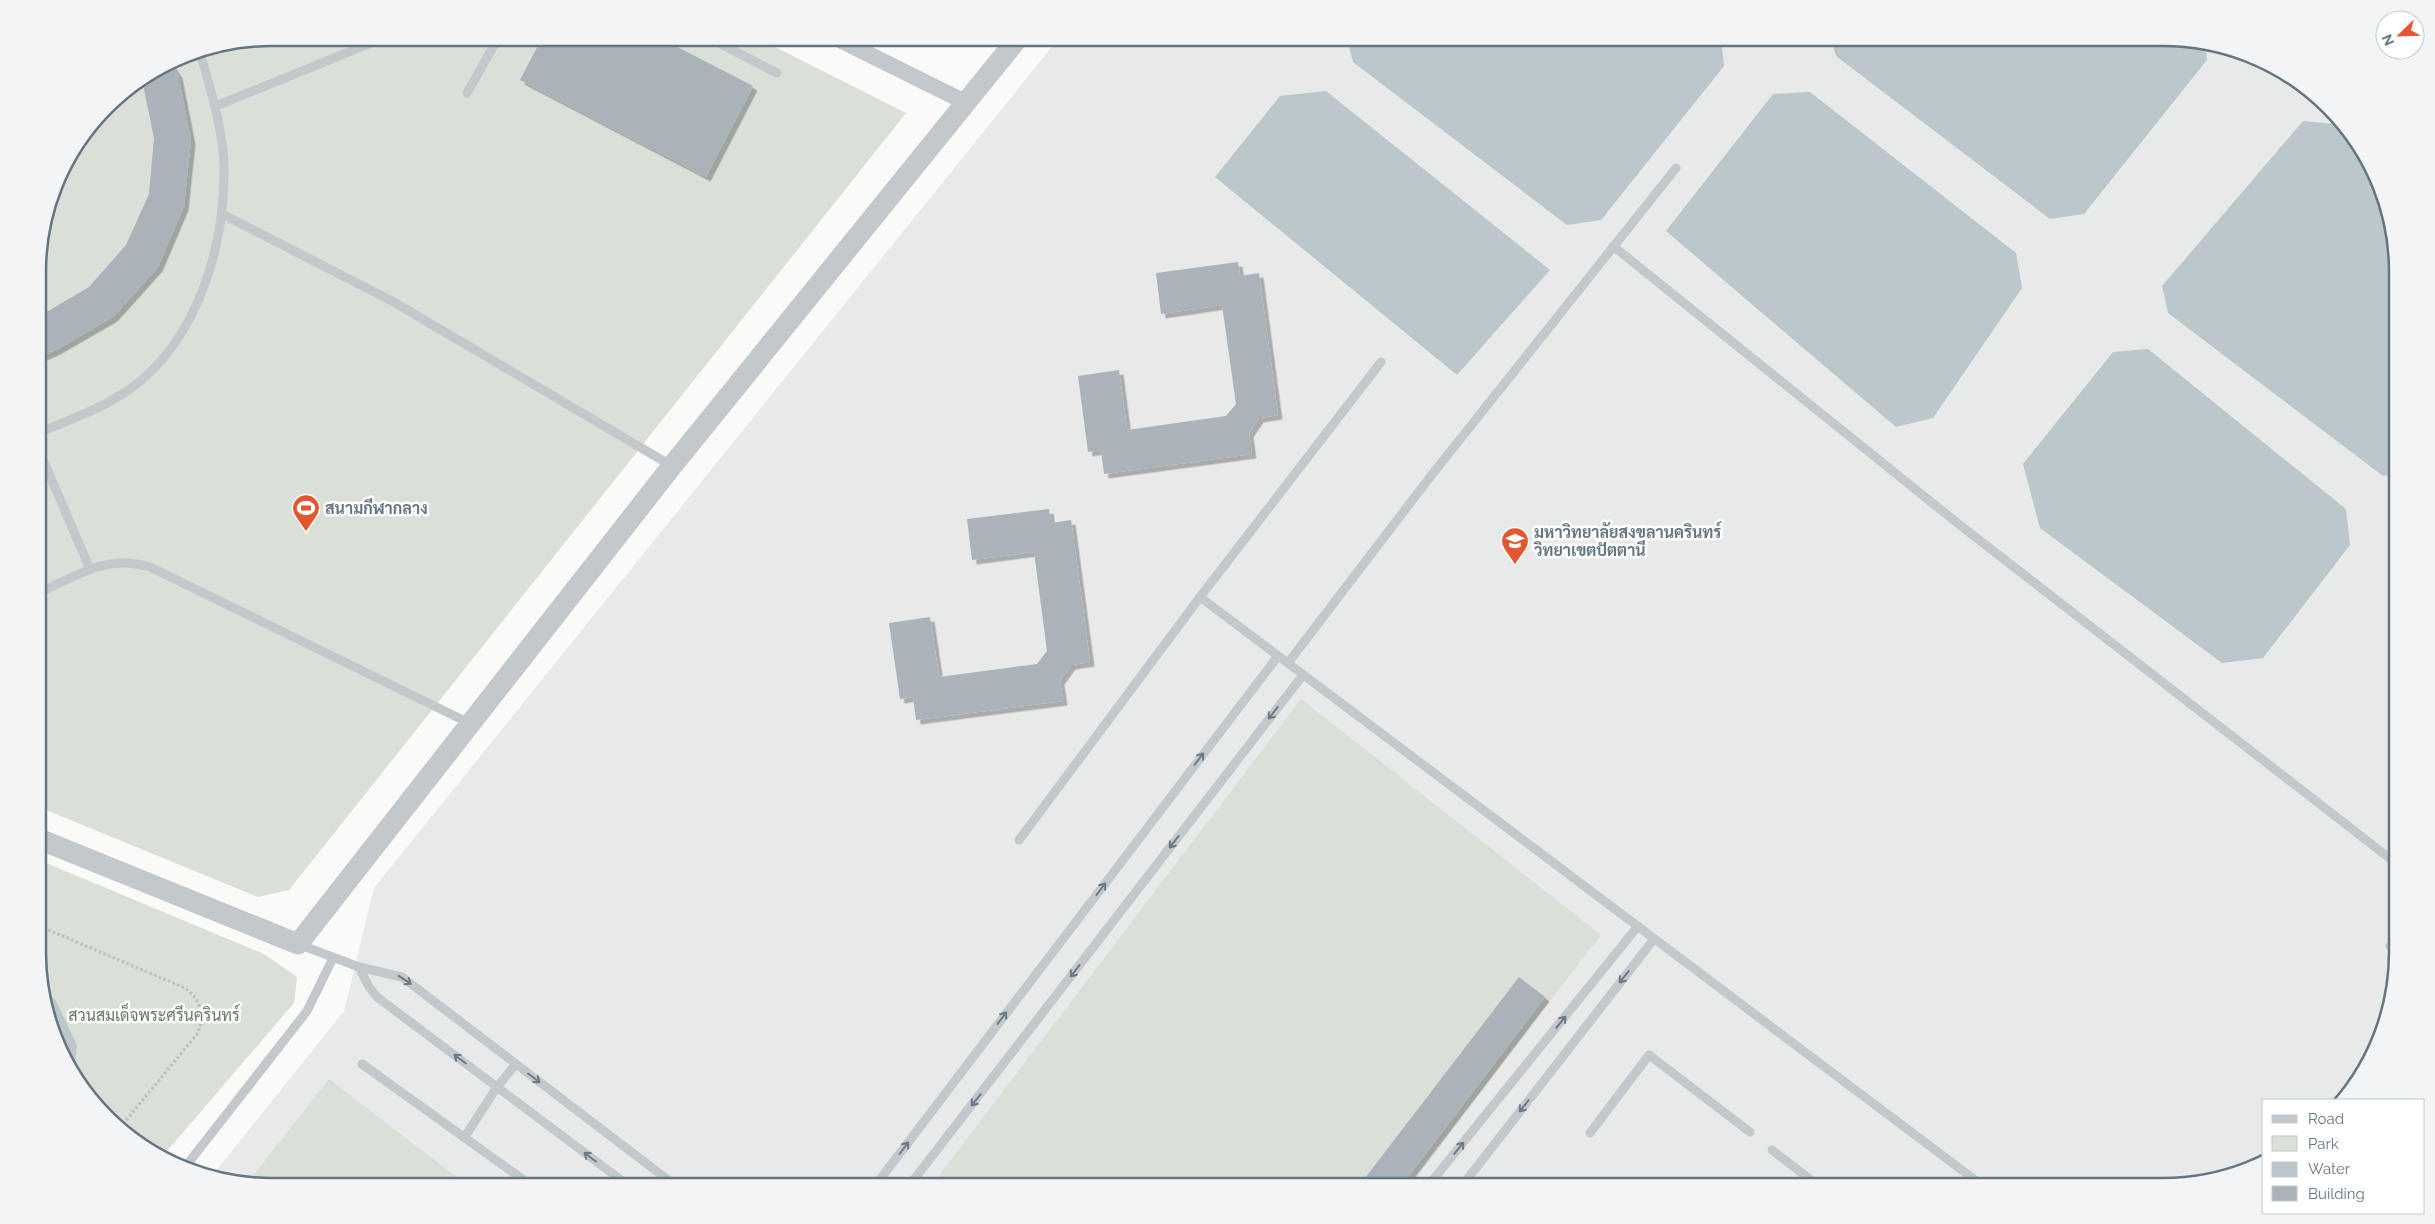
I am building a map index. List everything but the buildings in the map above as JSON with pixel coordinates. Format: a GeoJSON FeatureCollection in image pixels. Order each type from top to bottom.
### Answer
{"type":"FeatureCollection","features":[{"type":"Feature","properties":{"kind":"street"},"geometry":{"type":"LineString","coordinates":[[852,46],[967,103]]}},
{"type":"Feature","properties":{"kind":"street"},"geometry":{"type":"LineString","coordinates":[[46,842],[298,944],[469,723],[672,466],[1012,46]]}},
{"type":"Feature","properties":{"kind":"lane"},"geometry":{"type":"LineString","coordinates":[[216,106],[363,46]]}},
{"type":"Feature","properties":{"kind":"lane"},"geometry":{"type":"LineString","coordinates":[[467,94],[494,46]]}},
{"type":"Feature","properties":{"kind":"lane"},"geometry":{"type":"LineString","coordinates":[[725,46],[777,73]]}},
{"type":"Feature","properties":{"kind":"lane"},"geometry":{"type":"LineString","coordinates":[[46,430],[101,405],[130,389],[161,361],[178,339],[196,305],[211,264],[222,214],[224,165],[216,106],[202,58]]}},
{"type":"Feature","properties":{"kind":"lane"},"geometry":{"type":"LineString","coordinates":[[1288,663],[1430,477],[1676,168]]}},
{"type":"Feature","properties":{"kind":"lane"},"geometry":{"type":"LineString","coordinates":[[222,214],[392,301],[672,466]]}},
{"type":"Feature","properties":{"kind":"lane"},"geometry":{"type":"LineString","coordinates":[[1613,246],[1956,522],[2389,858]]}},
{"type":"Feature","properties":{"kind":"lane"},"geometry":{"type":"LineString","coordinates":[[1018,840],[1200,597],[1381,362]]}},
{"type":"Feature","properties":{"kind":"lane"},"geometry":{"type":"LineString","coordinates":[[46,467],[90,570]]}},
{"type":"Feature","properties":{"kind":"lane"},"geometry":{"type":"LineString","coordinates":[[46,590],[112,562],[132,562],[150,568],[469,723]]}},
{"type":"Feature","properties":{"kind":"lane"},"geometry":{"type":"LineString","coordinates":[[1200,597],[1971,1178]]}},
{"type":"Feature","properties":{"kind":"lane"},"geometry":{"type":"LineString","coordinates":[[881,1178],[1278,656]]}},
{"type":"Feature","properties":{"kind":"lane"},"geometry":{"type":"LineString","coordinates":[[915,1178],[1303,674]]}},
{"type":"Feature","properties":{"kind":"lane"},"geometry":{"type":"LineString","coordinates":[[1434,1178],[1638,926]]}},
{"type":"Feature","properties":{"kind":"lane"},"geometry":{"type":"LineString","coordinates":[[1468,1178],[1654,939]]}},
{"type":"Feature","properties":{"kind":"lane"},"geometry":{"type":"LineString","coordinates":[[298,944],[359,967],[402,977],[666,1178]]}},
{"type":"Feature","properties":{"kind":"lane"},"geometry":{"type":"LineString","coordinates":[[189,1162],[307,1011],[333,958]]}},
{"type":"Feature","properties":{"kind":"lane"},"geometry":{"type":"LineString","coordinates":[[359,967],[369,987],[378,997],[618,1178]]}},
{"type":"Feature","properties":{"kind":"lane"},"geometry":{"type":"LineString","coordinates":[[1590,1133],[1650,1055],[1750,1132]]}},
{"type":"Feature","properties":{"kind":"lane"},"geometry":{"type":"LineString","coordinates":[[362,1064],[521,1178]]}},
{"type":"Feature","properties":{"kind":"lane"},"geometry":{"type":"LineString","coordinates":[[464,1138],[497,1087],[516,1064]]}},
{"type":"Feature","properties":{"kind":"lane"},"geometry":{"type":"LineString","coordinates":[[1772,1150],[1808,1178]]}},
{"type":"Feature","properties":{"kind":"path"},"geometry":{"type":"LineString","coordinates":[[46,929],[185,988],[199,1002],[202,1023],[198,1033],[124,1123]]}},
{"type":"Feature","properties":{"kind":"shaded area","name":"มหาวิทยาลัยสงขลานครินทร์ วิทยาเขตปัตตานี"},"geometry":{"type":"Polygon","coordinates":[[[1053,46],[2162,46],[2192,48],[2221,54],[2249,63],[2288,84],[2312,102],[2333,123],[2351,147],[2372,186],[2377,200],[2387,243],[2389,273],[2389,951],[2387,981],[2381,1010],[2372,1038],[2351,1077],[2334,1099],[2262,1099],[2262,1154],[2235,1166],[2192,1176],[2162,1178],[273,1178],[243,1176],[216,1170],[344,1011],[374,888],[1053,46]]]}},
{"type":"Feature","properties":{"kind":"green space","name":"สนามกีฬากลาง"},"geometry":{"type":"Polygon","coordinates":[[[273,46],[773,46],[906,113],[289,890],[258,897],[46,810],[46,273],[48,243],[54,214],[63,186],[84,147],[102,123],[123,102],[147,84],[186,63],[214,54],[243,48],[273,46]]]}},
{"type":"Feature","properties":{"kind":"green space"},"geometry":{"type":"Polygon","coordinates":[[[1301,699],[1601,935],[1413,1178],[937,1178],[1301,699]]]}},
{"type":"Feature","properties":{"kind":"green space","name":"สวนสมเด็จพระศรีนครินทร์"},"geometry":{"type":"Polygon","coordinates":[[[46,863],[264,954],[297,977],[294,1003],[167,1151],[159,1147],[123,1122],[102,1101],[84,1077],[63,1038],[54,1010],[48,981],[46,863]]]}},
{"type":"Feature","properties":{"kind":"green space"},"geometry":{"type":"Polygon","coordinates":[[[329,1079],[458,1178],[273,1178],[252,1177],[329,1079]]]}},
{"type":"Feature","properties":{"kind":"water"},"geometry":{"type":"Polygon","coordinates":[[[1349,46],[1722,46],[1724,66],[1601,220],[1567,225],[1353,62],[1349,46]]]}},
{"type":"Feature","properties":{"kind":"water"},"geometry":{"type":"Polygon","coordinates":[[[1833,46],[2162,46],[2206,51],[2207,60],[2084,214],[2050,219],[1836,56],[1833,46]]]}},
{"type":"Feature","properties":{"kind":"water"},"geometry":{"type":"Polygon","coordinates":[[[1326,91],[1550,270],[1457,375],[1215,177],[1280,96],[1326,91]]]}},
{"type":"Feature","properties":{"kind":"water"},"geometry":{"type":"Polygon","coordinates":[[[1810,92],[2016,253],[2022,288],[1933,418],[1896,427],[1666,231],[1773,94],[1810,92]]]}},
{"type":"Feature","properties":{"kind":"water"},"geometry":{"type":"Polygon","coordinates":[[[2303,121],[2334,124],[2351,147],[2372,186],[2381,214],[2387,243],[2389,273],[2389,475],[2383,476],[2168,313],[2162,286],[2303,121]]]}},
{"type":"Feature","properties":{"kind":"water"},"geometry":{"type":"Polygon","coordinates":[[[2148,349],[2346,509],[2350,545],[2263,658],[2222,663],[2040,528],[2023,464],[2113,352],[2148,349]]]}},
{"type":"Feature","properties":{"kind":"water"},"geometry":{"type":"Polygon","coordinates":[[[51,997],[55,999],[77,1045],[75,1062],[63,1038],[51,997]]]}},
{"type":"Feature","properties":{"kind":"place","name":"สนามกีฬากลาง"},"geometry":{"type":"Point","coordinates":[306,532]}},
{"type":"Feature","properties":{"kind":"place","name":"มหาวิทยาลัยสงขลานครินทร์ วิทยาเขตปัตตานี"},"geometry":{"type":"Point","coordinates":[1515,565]}}]}
